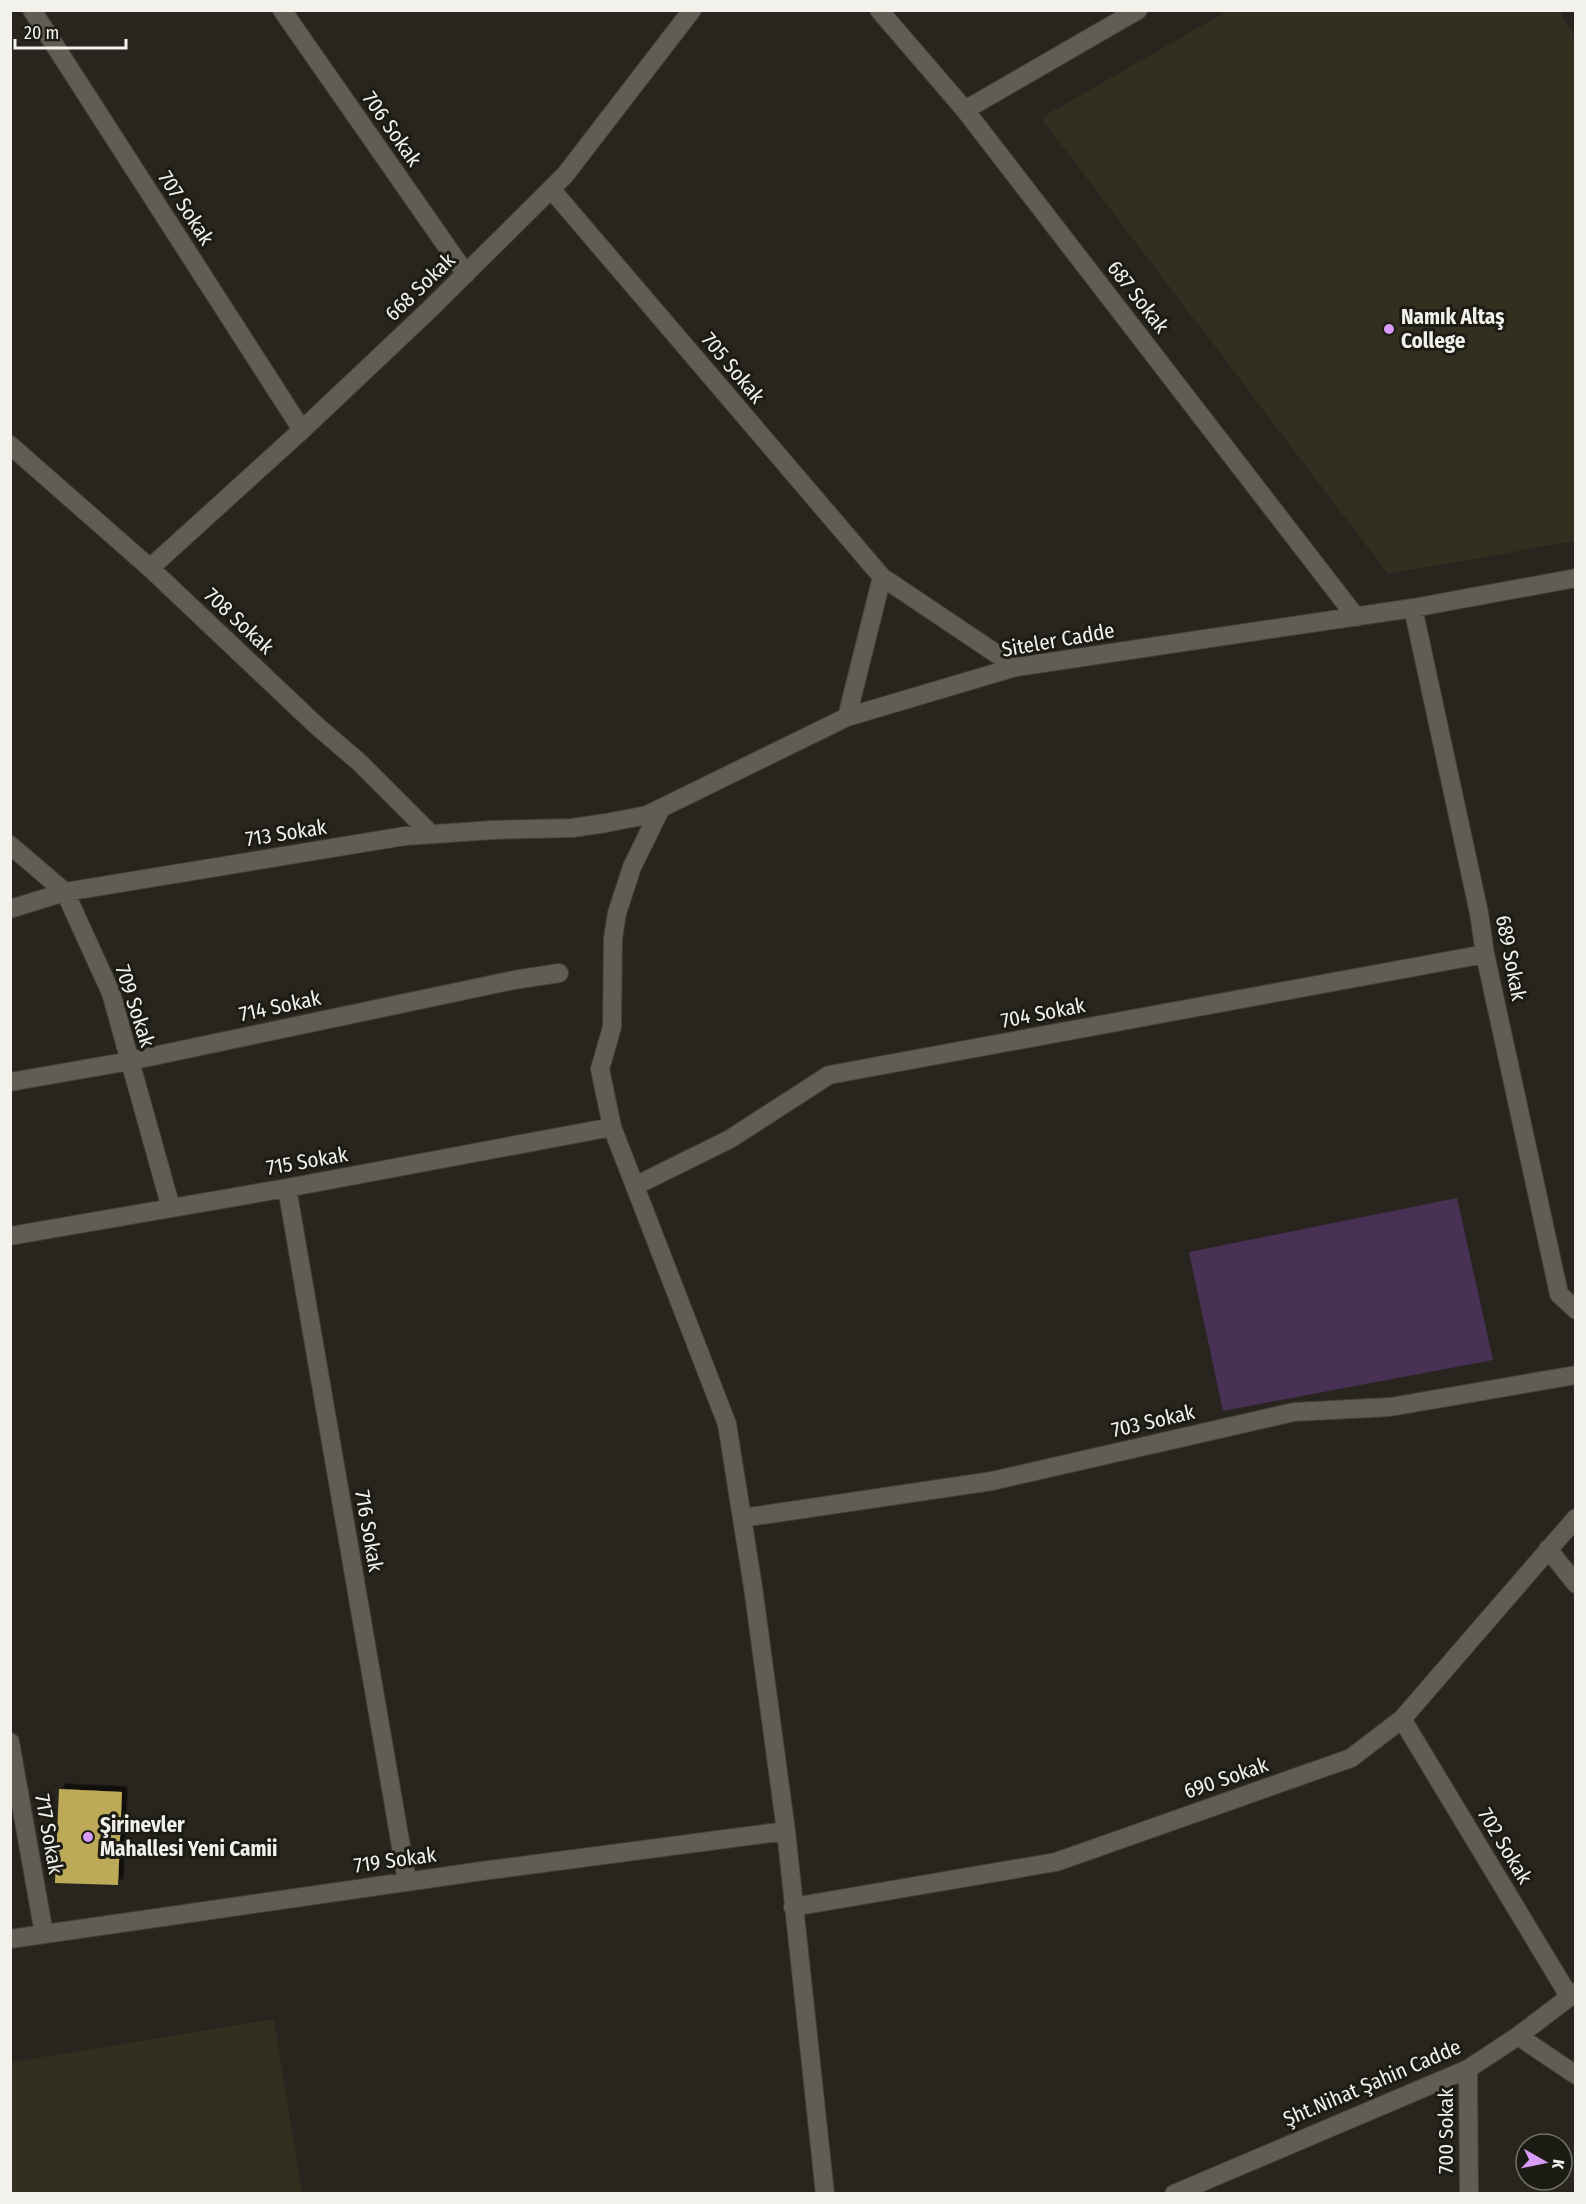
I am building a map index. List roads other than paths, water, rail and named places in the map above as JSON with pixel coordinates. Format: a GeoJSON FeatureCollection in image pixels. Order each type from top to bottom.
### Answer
{"type":"FeatureCollection","features":[{"type":"Feature","properties":{"kind":"street","name":"707 Sokak"},"geometry":{"type":"LineString","coordinates":[[32,10],[302,430]]}},
{"type":"Feature","properties":{"kind":"street","name":"706 Sokak"},"geometry":{"type":"LineString","coordinates":[[282,10],[466,274]]}},
{"type":"Feature","properties":{"kind":"street","name":"668 Sokak"},"geometry":{"type":"LineString","coordinates":[[150,568],[302,430],[466,274],[565,175],[692,10]]}},
{"type":"Feature","properties":{"kind":"street","name":"687 Sokak"},"geometry":{"type":"LineString","coordinates":[[879,10],[965,110],[1356,617]]}},
{"type":"Feature","properties":{"kind":"street"},"geometry":{"type":"LineString","coordinates":[[965,110],[1138,10]]}},
{"type":"Feature","properties":{"kind":"street","name":"705 Sokak"},"geometry":{"type":"LineString","coordinates":[[551,189],[882,577],[1016,667]]}},
{"type":"Feature","properties":{"kind":"street","name":"708 Sokak"},"geometry":{"type":"LineString","coordinates":[[10,445],[150,568],[317,726],[359,762],[431,834]]}},
{"type":"Feature","properties":{"kind":"street"},"geometry":{"type":"LineString","coordinates":[[847,717],[882,577]]}},
{"type":"Feature","properties":{"kind":"street","name":"Siteler Cadde"},"geometry":{"type":"LineString","coordinates":[[572,828],[647,815],[847,717],[1016,667],[1413,608],[1575,578]]}},
{"type":"Feature","properties":{"kind":"street","name":"689 Sokak"},"geometry":{"type":"LineString","coordinates":[[1413,608],[1559,1294],[1575,1310]]}},
{"type":"Feature","properties":{"kind":"street"},"geometry":{"type":"LineString","coordinates":[[661,808],[632,867],[617,913],[614,938],[612,1028],[600,1069],[612,1127],[727,1424],[786,1831],[825,2193]]}},
{"type":"Feature","properties":{"kind":"street","name":"713 Sokak"},"geometry":{"type":"LineString","coordinates":[[10,909],[65,892],[405,836],[572,828]]}},
{"type":"Feature","properties":{"kind":"street","name":"709 Sokak"},"geometry":{"type":"LineString","coordinates":[[10,845],[65,892],[111,993],[171,1208]]}},
{"type":"Feature","properties":{"kind":"street","name":"704 Sokak"},"geometry":{"type":"LineString","coordinates":[[635,1186],[730,1139],[829,1076],[1485,954]]}},
{"type":"Feature","properties":{"kind":"street","name":"714 Sokak"},"geometry":{"type":"LineString","coordinates":[[10,1082],[130,1061],[559,973]]}},
{"type":"Feature","properties":{"kind":"street","name":"715 Sokak"},"geometry":{"type":"LineString","coordinates":[[10,1236],[287,1188],[612,1127]]}},
{"type":"Feature","properties":{"kind":"street","name":"716 Sokak"},"geometry":{"type":"LineString","coordinates":[[287,1188],[407,1881]]}},
{"type":"Feature","properties":{"kind":"street","name":"703 Sokak"},"geometry":{"type":"LineString","coordinates":[[742,1518],[992,1481],[1294,1412],[1390,1407],[1575,1375]]}},
{"type":"Feature","properties":{"kind":"street","name":"690 Sokak"},"geometry":{"type":"LineString","coordinates":[[793,1907],[1056,1862],[1352,1758],[1402,1719],[1575,1518]]}},
{"type":"Feature","properties":{"kind":"street"},"geometry":{"type":"LineString","coordinates":[[1548,1549],[1575,1584]]}},
{"type":"Feature","properties":{"kind":"street","name":"702 Sokak"},"geometry":{"type":"LineString","coordinates":[[1402,1719],[1572,1994]]}},
{"type":"Feature","properties":{"kind":"street","name":"717 Sokak"},"geometry":{"type":"LineString","coordinates":[[10,1742],[44,1934]]}},
{"type":"Feature","properties":{"kind":"street","name":"719 Sokak"},"geometry":{"type":"LineString","coordinates":[[10,1939],[407,1881],[786,1831]]}},
{"type":"Feature","properties":{"kind":"street","name":"Şht.Nihat Şahin Cadde"},"geometry":{"type":"LineString","coordinates":[[1174,2193],[1468,2069],[1518,2036],[1572,1994]]}},
{"type":"Feature","properties":{"kind":"street"},"geometry":{"type":"LineString","coordinates":[[1518,2036],[1575,2075]]}},
{"type":"Feature","properties":{"kind":"street","name":"700 Sokak"},"geometry":{"type":"LineString","coordinates":[[1468,2069],[1469,2193]]}},
{"type":"Feature","properties":{"kind":"place","name":"Namık Altaş College"},"geometry":{"type":"Point","coordinates":[1389,329]}},
{"type":"Feature","properties":{"kind":"place","name":"Şirinevler Mahallesi Yeni Camii"},"geometry":{"type":"Point","coordinates":[88,1837]}}]}
